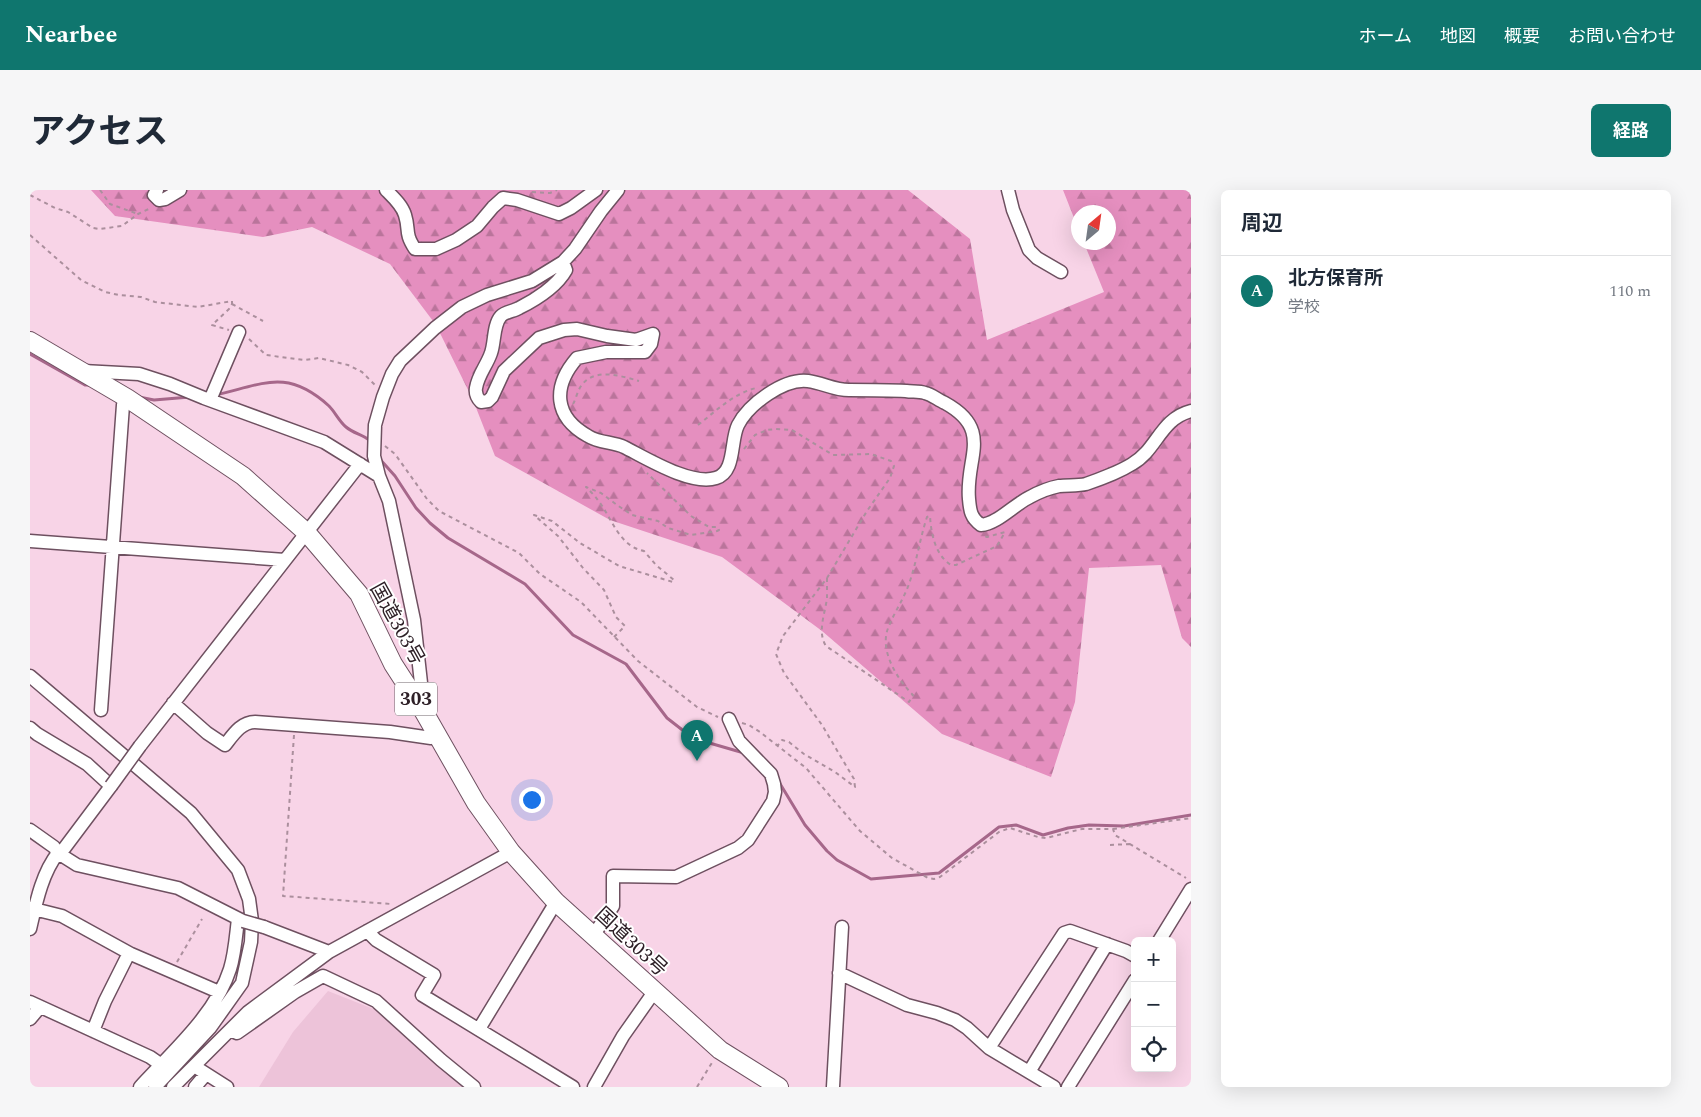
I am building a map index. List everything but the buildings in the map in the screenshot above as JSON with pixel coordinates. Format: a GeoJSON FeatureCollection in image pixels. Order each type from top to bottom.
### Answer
{"type":"FeatureCollection","features":[{"type":"Feature","properties":{"kind":"highway","name":"国道303号"},"geometry":{"type":"LineString","coordinates":[[32,346],[82,371],[127,398],[243,476],[307,533],[359,594],[393,664],[438,735],[476,802],[511,852],[556,902],[654,992],[720,1050],[778,1087]]}},
{"type":"Feature","properties":{"kind":"street"},"geometry":{"type":"LineString","coordinates":[[158,195],[165,199],[180,190]]}},
{"type":"Feature","properties":{"kind":"street"},"geometry":{"type":"LineString","coordinates":[[386,190],[399,203],[405,215],[407,237],[415,249],[436,248],[456,240],[477,226],[503,198],[517,200],[559,214],[596,190]]}},
{"type":"Feature","properties":{"kind":"street"},"geometry":{"type":"LineString","coordinates":[[424,712],[414,620],[389,501],[379,476],[374,456],[375,425],[392,374],[400,361],[435,328],[462,307],[487,295],[532,281],[563,262],[575,250],[601,211],[618,190]]}},
{"type":"Feature","properties":{"kind":"street"},"geometry":{"type":"LineString","coordinates":[[1008,190],[1029,250],[1045,263],[1061,272]]}},
{"type":"Feature","properties":{"kind":"street"},"geometry":{"type":"LineString","coordinates":[[563,262],[566,270],[561,279],[553,286],[520,308],[502,315],[497,323],[491,353],[480,375],[476,390],[477,398],[481,402],[488,401],[492,397],[504,371],[539,338],[564,330],[577,329],[636,340],[653,334],[651,344],[644,352],[606,352],[577,358],[563,380],[559,394],[561,406],[572,424],[588,436],[601,442],[622,446],[666,469],[702,480],[718,478],[727,468],[730,463],[734,434],[738,424],[748,411],[784,384],[797,381],[810,381],[837,390],[925,393],[954,408],[968,421],[974,437],[974,450],[967,484],[973,519],[981,525],[991,523],[1024,500],[1040,492],[1057,487],[1085,484],[1133,464],[1146,452],[1172,419],[1191,411]]}},
{"type":"Feature","properties":{"kind":"street"},"geometry":{"type":"LineString","coordinates":[[210,400],[239,332]]}},
{"type":"Feature","properties":{"kind":"street"},"geometry":{"type":"LineString","coordinates":[[82,371],[139,374],[170,384],[324,442],[379,476]]}},
{"type":"Feature","properties":{"kind":"street"},"geometry":{"type":"LineString","coordinates":[[101,710],[123,405],[127,398]]}},
{"type":"Feature","properties":{"kind":"street"},"geometry":{"type":"LineString","coordinates":[[30,929],[32,909],[51,862],[360,464]]}},
{"type":"Feature","properties":{"kind":"street"},"geometry":{"type":"LineString","coordinates":[[30,541],[285,560]]}},
{"type":"Feature","properties":{"kind":"street"},"geometry":{"type":"LineString","coordinates":[[30,676],[192,813],[238,870],[249,899],[252,921],[251,942],[242,983],[210,1028],[154,1087]]}},
{"type":"Feature","properties":{"kind":"street"},"geometry":{"type":"LineString","coordinates":[[173,703],[207,733],[224,745],[247,722],[390,732],[431,738],[438,735]]}},
{"type":"Feature","properties":{"kind":"street"},"geometry":{"type":"LineString","coordinates":[[593,936],[613,906],[613,876],[676,876],[738,848],[748,840],[764,816],[773,801],[775,792],[771,774],[739,741],[729,719]]}},
{"type":"Feature","properties":{"kind":"street"},"geometry":{"type":"LineString","coordinates":[[30,728],[87,764],[111,786]]}},
{"type":"Feature","properties":{"kind":"street"},"geometry":{"type":"LineString","coordinates":[[30,830],[77,865],[178,888],[241,920],[329,952]]}},
{"type":"Feature","properties":{"kind":"street"},"geometry":{"type":"LineString","coordinates":[[173,1087],[248,1012],[329,952],[511,852]]}},
{"type":"Feature","properties":{"kind":"street"},"geometry":{"type":"LineString","coordinates":[[1161,937],[1190,884]]}},
{"type":"Feature","properties":{"kind":"street"},"geometry":{"type":"LineString","coordinates":[[479,1028],[556,902]]}},
{"type":"Feature","properties":{"kind":"street"},"geometry":{"type":"LineString","coordinates":[[32,909],[62,916],[129,953],[219,992]]}},
{"type":"Feature","properties":{"kind":"street"},"geometry":{"type":"LineString","coordinates":[[140,1087],[189,1035],[210,1007],[230,969],[241,920]]}},
{"type":"Feature","properties":{"kind":"street"},"geometry":{"type":"LineString","coordinates":[[833,1087],[842,927]]}},
{"type":"Feature","properties":{"kind":"street"},"geometry":{"type":"LineString","coordinates":[[367,931],[376,940],[434,975],[422,995],[573,1087]]}},
{"type":"Feature","properties":{"kind":"street"},"geometry":{"type":"LineString","coordinates":[[989,1048],[1064,933],[1070,931],[1131,954]]}},
{"type":"Feature","properties":{"kind":"street"},"geometry":{"type":"LineString","coordinates":[[1029,1072],[1107,944]]}},
{"type":"Feature","properties":{"kind":"street"},"geometry":{"type":"LineString","coordinates":[[93,1031],[105,1001],[129,953]]}},
{"type":"Feature","properties":{"kind":"street"},"geometry":{"type":"LineString","coordinates":[[840,973],[907,1005],[955,1020],[989,1048],[1054,1087]]}},
{"type":"Feature","properties":{"kind":"street"},"geometry":{"type":"LineString","coordinates":[[230,1030],[237,1033],[296,992],[323,976],[376,1001],[474,1087]]}},
{"type":"Feature","properties":{"kind":"street"},"geometry":{"type":"LineString","coordinates":[[1068,1087],[1134,982]]}},
{"type":"Feature","properties":{"kind":"street"},"geometry":{"type":"LineString","coordinates":[[594,1087],[623,1036],[654,992]]}},
{"type":"Feature","properties":{"kind":"street"},"geometry":{"type":"LineString","coordinates":[[30,1019],[35,1004],[160,1064]]}},
{"type":"Feature","properties":{"kind":"street"},"geometry":{"type":"LineString","coordinates":[[194,1066],[227,1087]]}},
{"type":"Feature","properties":{"kind":"street"},"geometry":{"type":"LineString","coordinates":[[195,1087],[206,1074]]}},
{"type":"Feature","properties":{"kind":"path"},"geometry":{"type":"LineString","coordinates":[[100,190],[110,204],[138,214]]}},
{"type":"Feature","properties":{"kind":"path"},"geometry":{"type":"LineString","coordinates":[[532,192],[550,193],[558,190]]}},
{"type":"Feature","properties":{"kind":"path"},"geometry":{"type":"LineString","coordinates":[[30,195],[55,208],[68,212],[92,228],[99,229],[122,226],[138,214],[155,206],[158,195]]}},
{"type":"Feature","properties":{"kind":"path"},"geometry":{"type":"LineString","coordinates":[[30,234],[80,280],[106,292],[119,296],[141,297],[154,302],[198,307],[232,301],[232,304],[263,321]]}},
{"type":"Feature","properties":{"kind":"path"},"geometry":{"type":"LineString","coordinates":[[232,304],[212,325],[239,332],[250,339],[266,356],[304,360],[319,358],[348,365],[362,372],[384,396]]}},
{"type":"Feature","properties":{"kind":"path"},"geometry":{"type":"LineString","coordinates":[[565,414],[575,402],[580,388],[591,377],[612,375],[639,380]]}},
{"type":"Feature","properties":{"kind":"path"},"geometry":{"type":"LineString","coordinates":[[698,425],[725,402],[748,390],[757,388]]}},
{"type":"Feature","properties":{"kind":"path"},"geometry":{"type":"LineString","coordinates":[[742,453],[755,435],[767,430],[792,430],[833,454],[871,454],[892,460],[894,466],[890,478],[828,578],[783,636],[776,654],[784,673],[822,725],[854,779],[855,788],[836,772],[804,754],[789,742],[782,740],[778,745]]}},
{"type":"Feature","properties":{"kind":"path"},"geometry":{"type":"LineString","coordinates":[[374,442],[389,448],[427,499],[439,511],[519,553],[540,574],[581,602],[638,661],[697,706],[714,716],[749,724],[778,745],[806,768],[860,831],[892,858],[928,878],[940,877],[1004,829],[1016,829],[1028,835],[1046,838],[1082,829],[1113,829],[1191,818]]}},
{"type":"Feature","properties":{"kind":"path"},"geometry":{"type":"LineString","coordinates":[[614,637],[625,626],[616,617],[604,590],[558,536],[534,515],[552,522],[580,543],[619,566],[672,582],[674,580],[656,565],[644,551],[634,549],[618,532],[598,500],[586,488],[601,492],[632,514],[658,521],[668,528],[691,535],[719,530],[717,527],[708,527],[691,516],[642,467]]}},
{"type":"Feature","properties":{"kind":"path"},"geometry":{"type":"LineString","coordinates":[[828,578],[827,598],[821,633],[822,640],[826,646],[910,702],[913,695],[904,686],[889,658],[886,640],[888,628],[910,580],[920,536],[927,517],[930,516],[931,531],[942,556],[951,565],[956,565],[997,546],[1005,532],[987,537],[975,532],[974,526],[976,521]]}},
{"type":"Feature","properties":{"kind":"path"},"geometry":{"type":"LineString","coordinates":[[295,726],[283,896],[382,903],[404,906],[408,909]]}},
{"type":"Feature","properties":{"kind":"path"},"geometry":{"type":"LineString","coordinates":[[1113,829],[1115,835],[1190,884]]}},
{"type":"Feature","properties":{"kind":"path"},"geometry":{"type":"LineString","coordinates":[[1110,845],[1130,844]]}},
{"type":"Feature","properties":{"kind":"path"},"geometry":{"type":"LineString","coordinates":[[176,964],[202,919]]}},
{"type":"Feature","properties":{"kind":"path"},"geometry":{"type":"LineString","coordinates":[[697,1087],[720,1050]]}},
{"type":"Feature","properties":{"kind":"shaded area"},"geometry":{"type":"Polygon","coordinates":[[[328,991],[376,1010],[468,1087],[259,1087],[293,1032],[328,991]]]}},
{"type":"Feature","properties":{"kind":"green space"},"geometry":{"type":"Polygon","coordinates":[[[91,190],[908,190],[970,239],[987,340],[1104,292],[1087,250],[1116,250],[1116,205],[1071,205],[1071,210],[1063,190],[1191,190],[1191,647],[1182,638],[1161,565],[1089,568],[1075,702],[1051,777],[942,734],[822,631],[722,557],[610,520],[495,456],[473,400],[436,325],[390,264],[312,227],[263,237],[115,216],[91,190]]]}},
{"type":"Feature","properties":{"kind":"waterway"},"geometry":{"type":"LineString","coordinates":[[30,354],[85,385],[90,385]]}},
{"type":"Feature","properties":{"kind":"waterway"},"geometry":{"type":"LineString","coordinates":[[216,395],[262,384],[287,383],[314,394],[329,406],[346,427],[369,440]]}},
{"type":"Feature","properties":{"kind":"waterway"},"geometry":{"type":"LineString","coordinates":[[139,397],[154,400],[190,397]]}},
{"type":"Feature","properties":{"kind":"waterway"},"geometry":{"type":"LineString","coordinates":[[378,457],[395,476],[416,508],[430,523],[448,538],[525,584],[573,635],[626,664],[667,718],[685,732],[706,742],[744,753]]}},
{"type":"Feature","properties":{"kind":"waterway"},"geometry":{"type":"LineString","coordinates":[[779,782],[805,825],[827,851],[837,860],[871,879],[939,873],[999,827],[1016,825],[1043,835],[1068,828],[1089,825],[1124,826],[1191,815]]}},
{"type":"Feature","properties":{"kind":"place","name":"北方保育所"},"geometry":{"type":"Point","coordinates":[697,761]}}]}
